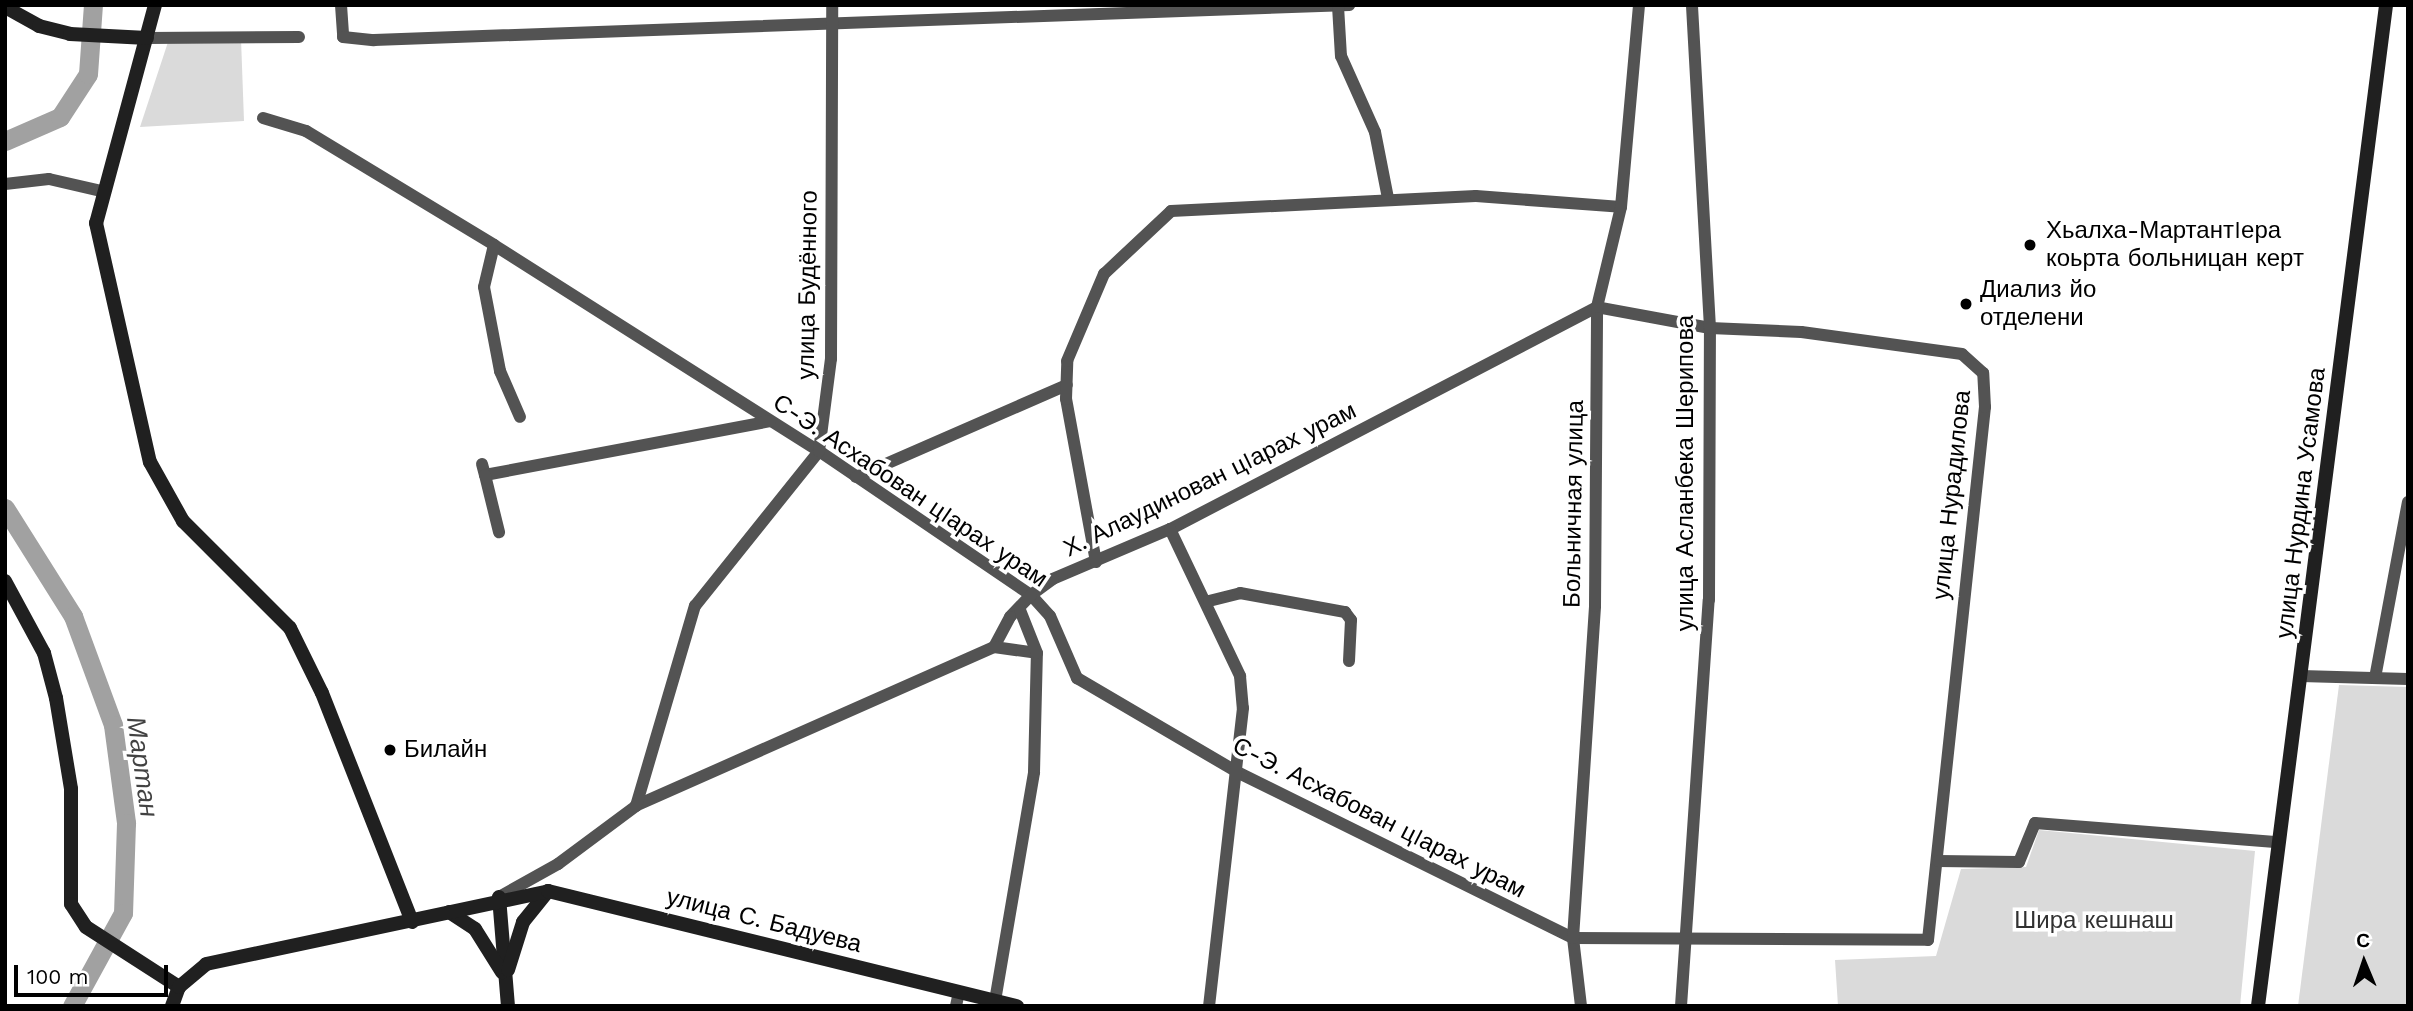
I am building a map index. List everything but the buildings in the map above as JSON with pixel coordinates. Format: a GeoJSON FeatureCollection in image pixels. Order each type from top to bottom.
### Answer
{"type":"FeatureCollection","features":[{"type":"Feature","properties":{"kind":"street"},"geometry":{"type":"LineString","coordinates":[[156,5],[102,191],[99,248],[150,462],[183,521],[290,628],[322,693],[412,922]]}},
{"type":"Feature","properties":{"kind":"street"},"geometry":{"type":"LineString","coordinates":[[341,5],[343,37],[832,26],[1061,11],[1349,5]]}},
{"type":"Feature","properties":{"kind":"street","name":"улица Будённого"},"geometry":{"type":"LineString","coordinates":[[819,451],[831,359],[832,5]]}},
{"type":"Feature","properties":{"kind":"street","name":"Больничная улица"},"geometry":{"type":"LineString","coordinates":[[1581,1006],[1573,938],[1595,606],[1597,307],[1621,207],[1639,5]]}},
{"type":"Feature","properties":{"kind":"street","name":"улица Асланбека Шерипова"},"geometry":{"type":"LineString","coordinates":[[1681,1006],[1709,600],[1710,328],[1692,5]]}},
{"type":"Feature","properties":{"kind":"street","name":"улица Нурдина Усамова"},"geometry":{"type":"LineString","coordinates":[[2258,1006],[2386,5]]}},
{"type":"Feature","properties":{"kind":"street"},"geometry":{"type":"LineString","coordinates":[[1338,6],[1341,56],[1374,132],[1388,198]]}},
{"type":"Feature","properties":{"kind":"street"},"geometry":{"type":"LineString","coordinates":[[5,7],[38,26],[70,34],[147,38],[299,37]]}},
{"type":"Feature","properties":{"kind":"street","name":"С-Э. Асхабован цIарах урам"},"geometry":{"type":"LineString","coordinates":[[263,118],[306,131],[494,245],[819,451],[1031,595],[1050,616],[1077,678],[1237,772],[1573,938],[1921,945],[1933,921],[1938,861]]}},
{"type":"Feature","properties":{"kind":"street"},"geometry":{"type":"LineString","coordinates":[[5,184],[50,178],[102,191]]}},
{"type":"Feature","properties":{"kind":"street"},"geometry":{"type":"LineString","coordinates":[[1096,562],[1066,385],[1068,360],[1104,274],[1171,211],[1388,198],[1476,196],[1621,207]]}},
{"type":"Feature","properties":{"kind":"street"},"geometry":{"type":"LineString","coordinates":[[494,245],[484,286],[500,371],[520,417]]}},
{"type":"Feature","properties":{"kind":"street"},"geometry":{"type":"LineString","coordinates":[[1597,307],[1710,328]]}},
{"type":"Feature","properties":{"kind":"street","name":"Х. Алаудинован цIарах урам"},"geometry":{"type":"LineString","coordinates":[[499,897],[558,864],[636,806],[993,647],[1031,595],[1170,529],[1597,307]]}},
{"type":"Feature","properties":{"kind":"street","name":"улица Нурадилова"},"geometry":{"type":"LineString","coordinates":[[1710,328],[1801,332],[1962,354],[1983,373],[1985,407],[1938,861]]}},
{"type":"Feature","properties":{"kind":"street"},"geometry":{"type":"LineString","coordinates":[[856,477],[1066,385]]}},
{"type":"Feature","properties":{"kind":"street"},"geometry":{"type":"LineString","coordinates":[[499,532],[483,469],[770,421]]}},
{"type":"Feature","properties":{"kind":"street"},"geometry":{"type":"LineString","coordinates":[[636,806],[695,606],[819,451]]}},
{"type":"Feature","properties":{"kind":"street"},"geometry":{"type":"LineString","coordinates":[[2375,678],[2408,502]]}},
{"type":"Feature","properties":{"kind":"street"},"geometry":{"type":"LineString","coordinates":[[1170,529],[1209,601],[1240,676],[1237,772],[1209,1006]]}},
{"type":"Feature","properties":{"kind":"street"},"geometry":{"type":"LineString","coordinates":[[5,581],[44,653],[57,698],[71,789],[71,904],[86,927],[127,951],[178,987],[172,1006]]}},
{"type":"Feature","properties":{"kind":"street"},"geometry":{"type":"LineString","coordinates":[[1209,601],[1240,593],[1345,612],[1351,620],[1349,662]]}},
{"type":"Feature","properties":{"kind":"street"},"geometry":{"type":"LineString","coordinates":[[995,1001],[1034,772],[1037,653],[1020,610]]}},
{"type":"Feature","properties":{"kind":"street"},"geometry":{"type":"LineString","coordinates":[[993,647],[1037,653]]}},
{"type":"Feature","properties":{"kind":"street"},"geometry":{"type":"LineString","coordinates":[[2301,676],[2408,679]]}},
{"type":"Feature","properties":{"kind":"street"},"geometry":{"type":"LineString","coordinates":[[1938,861],[2019,862],[2035,823],[2278,842]]}},
{"type":"Feature","properties":{"kind":"street"},"geometry":{"type":"LineString","coordinates":[[506,978],[523,922],[548,891]]}},
{"type":"Feature","properties":{"kind":"street","name":"улица С. Бадуева"},"geometry":{"type":"LineString","coordinates":[[178,987],[206,964],[412,922],[499,897],[548,891],[957,999],[995,1001],[1017,1006]]}},
{"type":"Feature","properties":{"kind":"street"},"geometry":{"type":"LineString","coordinates":[[499,897],[508,1006]]}},
{"type":"Feature","properties":{"kind":"street"},"geometry":{"type":"LineString","coordinates":[[449,912],[475,929],[506,978]]}},
{"type":"Feature","properties":{"kind":"green space"},"geometry":{"type":"Polygon","coordinates":[[[169,39],[241,39],[244,121],[140,127],[169,39]]]}},
{"type":"Feature","properties":{"kind":"green space"},"geometry":{"type":"Polygon","coordinates":[[[2339,685],[2408,687],[2408,1006],[2298,1006],[2339,685]]]}},
{"type":"Feature","properties":{"kind":"green space","name":"Шира кешнаш"},"geometry":{"type":"Polygon","coordinates":[[[2039,830],[2255,851],[2240,1006],[1838,1006],[1835,960],[1936,956],[1961,869],[2026,867],[2039,830]]]}},
{"type":"Feature","properties":{"kind":"waterway","name":"Мартан"},"geometry":{"type":"LineString","coordinates":[[5,141],[60,117],[88,74],[93,5]]}},
{"type":"Feature","properties":{"kind":"waterway","name":"Мартан"},"geometry":{"type":"LineString","coordinates":[[5,508],[73,616],[113,725],[126,823],[123,913],[72,1006]]}},
{"type":"Feature","properties":{"kind":"place","name":"Хьалха-МартантIера коьрта больницан керт"},"geometry":{"type":"Point","coordinates":[2030,245]}},
{"type":"Feature","properties":{"kind":"place","name":"Диализ йо отделени"},"geometry":{"type":"Point","coordinates":[1966,304]}},
{"type":"Feature","properties":{"kind":"place","name":"Билайн"},"geometry":{"type":"Point","coordinates":[390,750]}}]}
